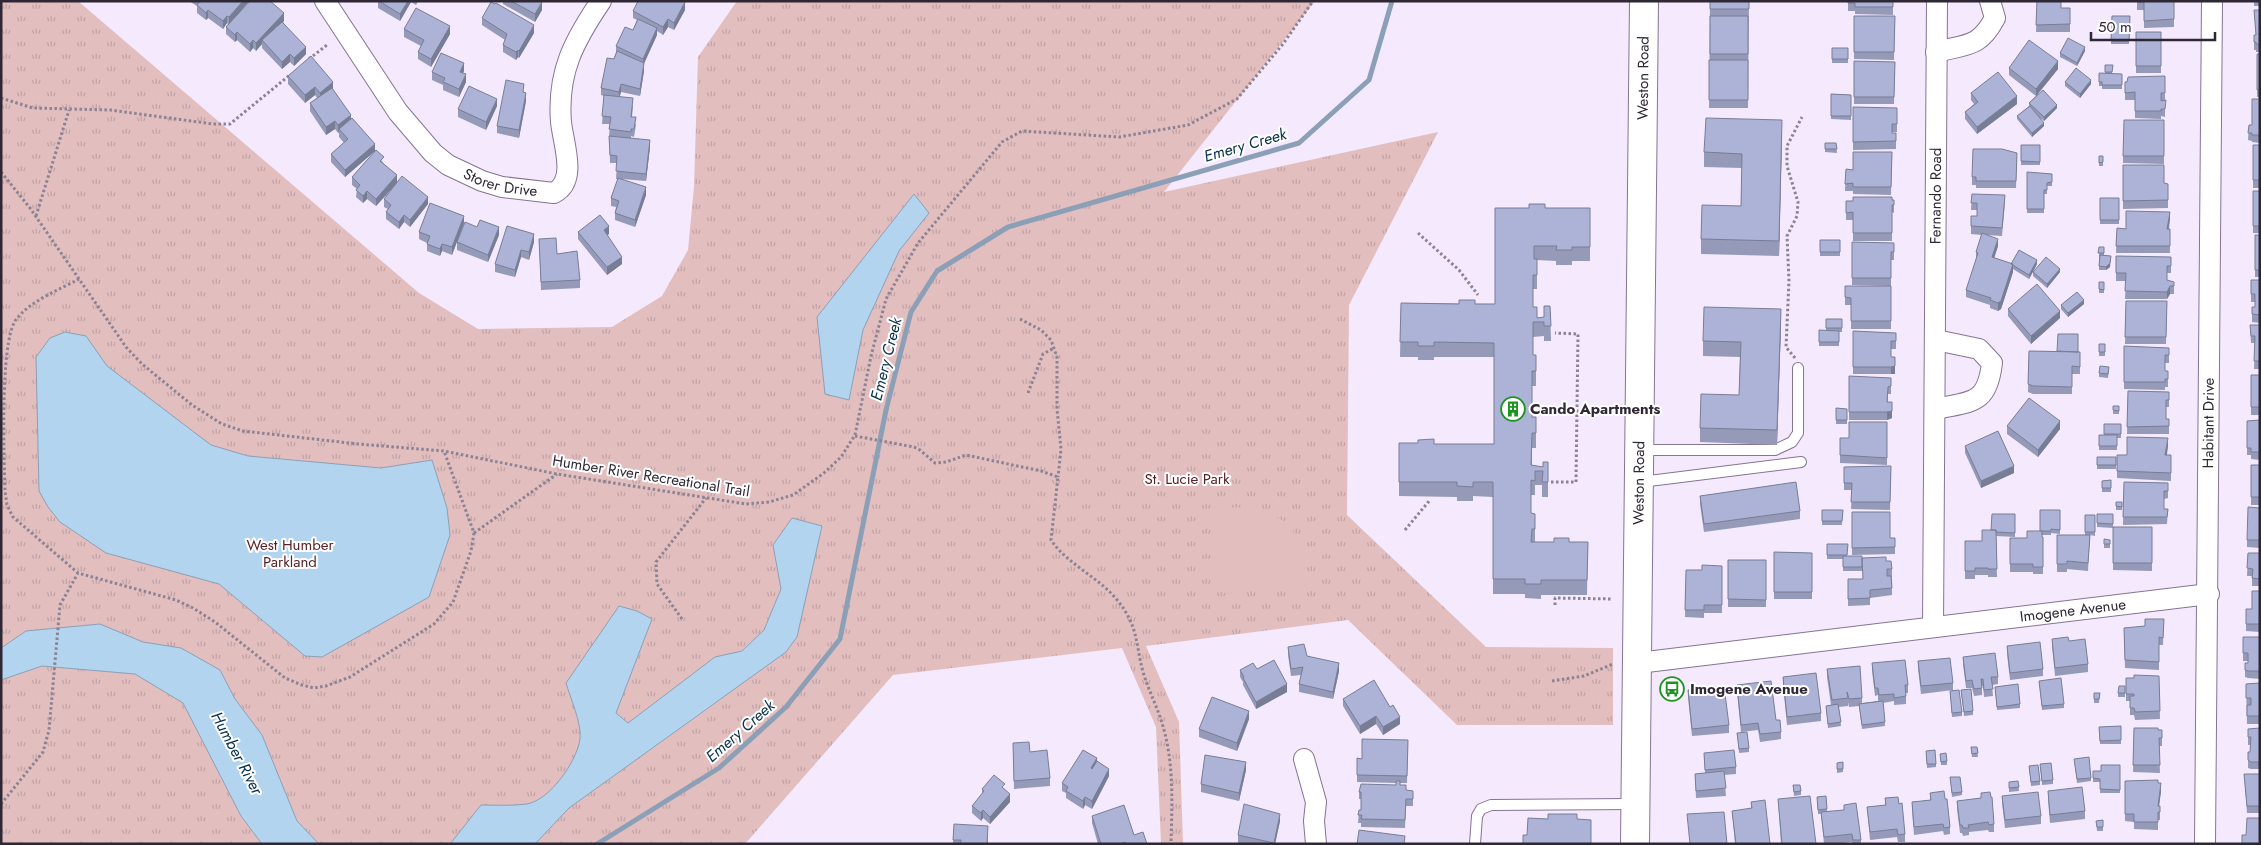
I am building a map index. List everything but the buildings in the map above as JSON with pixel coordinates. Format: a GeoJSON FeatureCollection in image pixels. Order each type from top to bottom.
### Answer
{"type":"FeatureCollection","features":[{"type":"Feature","properties":{"kind":"main road","name":"Weston Road"},"geometry":{"type":"LineString","coordinates":[[1635,844],[1636,804],[1626,664],[1640,482],[1644,1]]}},
{"type":"Feature","properties":{"kind":"street","name":"Storer Drive"},"geometry":{"type":"LineString","coordinates":[[332,5],[352,45],[377,78],[398,112],[433,153],[448,164],[482,181],[554,194],[559,191],[565,181],[567,160],[561,120],[566,64],[582,29],[601,1]]}},
{"type":"Feature","properties":{"kind":"street","name":"Fernando Road"},"geometry":{"type":"LineString","coordinates":[[1934,626],[1937,1]]}},
{"type":"Feature","properties":{"kind":"street"},"geometry":{"type":"LineString","coordinates":[[1936,52],[1978,42],[1995,18],[1990,1]]}},
{"type":"Feature","properties":{"kind":"street","name":"Habitant Drive"},"geometry":{"type":"LineString","coordinates":[[2205,844],[2209,594],[2212,1]]}},
{"type":"Feature","properties":{"kind":"street"},"geometry":{"type":"LineString","coordinates":[[1936,340],[1979,349],[1992,363],[1990,382],[1985,392],[1972,401],[1936,409]]}},
{"type":"Feature","properties":{"kind":"street","name":"Imogene Avenue"},"geometry":{"type":"LineString","coordinates":[[1626,664],[2209,594]]}},
{"type":"Feature","properties":{"kind":"street"},"geometry":{"type":"LineString","coordinates":[[1304,759],[1316,802],[1314,821],[1316,844]]}},
{"type":"Feature","properties":{"kind":"lane"},"geometry":{"type":"LineString","coordinates":[[1640,450],[1775,450],[1792,442],[1798,433],[1798,368]]}},
{"type":"Feature","properties":{"kind":"lane"},"geometry":{"type":"LineString","coordinates":[[1640,482],[1801,462]]}},
{"type":"Feature","properties":{"kind":"lane"},"geometry":{"type":"LineString","coordinates":[[1475,844],[1477,816],[1481,809],[1491,805],[1636,804]]}},
{"type":"Feature","properties":{"kind":"path","name":"Humber River Recreational Trail"},"geometry":{"type":"LineString","coordinates":[[1,172],[36,217],[126,347],[142,364],[192,405],[222,424],[243,431],[281,436],[444,451],[557,474],[746,504],[769,502],[793,495],[824,473],[841,457],[855,436],[871,356],[886,299],[918,243],[1002,142],[1022,131],[1119,137],[1188,125],[1237,99],[1283,44],[1313,1]]}},
{"type":"Feature","properties":{"kind":"path"},"geometry":{"type":"LineString","coordinates":[[304,63],[327,45]]}},
{"type":"Feature","properties":{"kind":"path"},"geometry":{"type":"LineString","coordinates":[[1,98],[33,108],[110,110],[213,124],[230,124],[297,69]]}},
{"type":"Feature","properties":{"kind":"path"},"geometry":{"type":"LineString","coordinates":[[36,217],[69,110]]}},
{"type":"Feature","properties":{"kind":"path"},"geometry":{"type":"LineString","coordinates":[[1798,368],[1793,354],[1786,347],[1789,282],[1788,236],[1797,216],[1798,202],[1788,166],[1787,146],[1802,117]]}},
{"type":"Feature","properties":{"kind":"path"},"geometry":{"type":"LineString","coordinates":[[1418,233],[1459,270],[1478,295]]}},
{"type":"Feature","properties":{"kind":"path"},"geometry":{"type":"LineString","coordinates":[[79,279],[29,308],[15,321],[8,336],[3,359],[5,491],[7,505],[13,517],[78,573],[176,600],[193,608],[215,622],[285,678],[314,688],[326,686],[350,677],[434,624],[453,602],[471,551],[474,533],[444,451]]}},
{"type":"Feature","properties":{"kind":"path"},"geometry":{"type":"LineString","coordinates":[[1020,319],[1040,330],[1051,340],[1057,357],[1057,409],[1061,449],[1051,540],[1058,550],[1089,573],[1117,599],[1135,628],[1140,659],[1147,684],[1164,729],[1173,789],[1171,844]]}},
{"type":"Feature","properties":{"kind":"path"},"geometry":{"type":"LineString","coordinates":[[1551,482],[1576,482],[1578,334],[1554,333]]}},
{"type":"Feature","properties":{"kind":"path"},"geometry":{"type":"LineString","coordinates":[[1028,393],[1043,354],[1054,348]]}},
{"type":"Feature","properties":{"kind":"path"},"geometry":{"type":"LineString","coordinates":[[1576,411],[1621,412]]}},
{"type":"Feature","properties":{"kind":"path"},"geometry":{"type":"LineString","coordinates":[[855,436],[920,450],[935,463],[946,462],[966,455],[1041,470],[1058,477]]}},
{"type":"Feature","properties":{"kind":"path"},"geometry":{"type":"LineString","coordinates":[[474,533],[557,474]]}},
{"type":"Feature","properties":{"kind":"path"},"geometry":{"type":"LineString","coordinates":[[682,619],[658,584],[656,562],[706,498]]}},
{"type":"Feature","properties":{"kind":"path"},"geometry":{"type":"LineString","coordinates":[[1405,530],[1430,500]]}},
{"type":"Feature","properties":{"kind":"path"},"geometry":{"type":"LineString","coordinates":[[1,804],[43,752],[49,730],[60,605],[78,573]]}},
{"type":"Feature","properties":{"kind":"path"},"geometry":{"type":"LineString","coordinates":[[1554,605],[1555,598],[1613,599]]}},
{"type":"Feature","properties":{"kind":"path"},"geometry":{"type":"LineString","coordinates":[[1552,681],[1584,676],[1626,664]]}},
{"type":"Feature","properties":{"kind":"green space","name":"West Humber Parkland"},"geometry":{"type":"Polygon","coordinates":[[[1,1],[78,1],[419,293],[478,329],[612,327],[662,296],[688,250],[694,187],[698,57],[737,1],[1315,1],[1164,192],[1438,132],[1349,305],[1347,515],[1486,647],[1613,648],[1613,725],[1457,725],[1348,620],[1146,646],[1179,722],[1183,844],[1161,844],[1156,727],[1122,648],[893,675],[745,844],[1,844],[1,1]]]}},
{"type":"Feature","properties":{"kind":"green space"},"geometry":{"type":"Polygon","coordinates":[[[1245,507],[1267,513],[1290,524],[1301,550],[1304,586],[1227,593],[1214,591],[1212,509],[1245,507]]]}},
{"type":"Feature","properties":{"kind":"water"},"geometry":{"type":"Polygon","coordinates":[[[914,194],[929,213],[899,251],[863,330],[849,400],[825,394],[817,317],[914,194]]]}},
{"type":"Feature","properties":{"kind":"water"},"geometry":{"type":"Polygon","coordinates":[[[65,332],[86,336],[107,366],[211,445],[248,456],[381,468],[432,460],[447,508],[450,535],[429,597],[322,657],[305,656],[219,584],[106,553],[60,522],[48,507],[39,491],[36,357],[50,338],[65,332]]]}},
{"type":"Feature","properties":{"kind":"water"},"geometry":{"type":"Polygon","coordinates":[[[792,518],[822,526],[797,637],[786,652],[569,808],[535,844],[450,844],[481,805],[527,804],[536,801],[545,795],[561,778],[574,758],[580,739],[578,718],[566,683],[619,606],[637,611],[652,619],[616,713],[628,723],[715,657],[742,651],[764,630],[781,589],[773,545],[792,518]]]}},
{"type":"Feature","properties":{"kind":"water","name":"Humber River"},"geometry":{"type":"Polygon","coordinates":[[[100,624],[143,642],[181,648],[220,670],[235,699],[262,735],[297,821],[319,844],[262,844],[241,816],[183,703],[135,674],[42,666],[1,680],[1,648],[26,631],[100,624]]]}},
{"type":"Feature","properties":{"kind":"waterway","name":"Emery Creek"},"geometry":{"type":"LineString","coordinates":[[597,844],[719,768],[786,707],[840,639],[886,410],[911,312],[937,271],[1008,227],[1299,143],[1369,80],[1392,1]]}},
{"type":"Feature","properties":{"kind":"place","name":"Cando Apartments"},"geometry":{"type":"Point","coordinates":[1513,409]}},
{"type":"Feature","properties":{"kind":"place","name":"Imogene Avenue"},"geometry":{"type":"Point","coordinates":[1672,689]}},
{"type":"Feature","properties":{"kind":"park label","name":"St. Lucie Park"},"geometry":{"type":"Point","coordinates":[1187,479]}}]}
